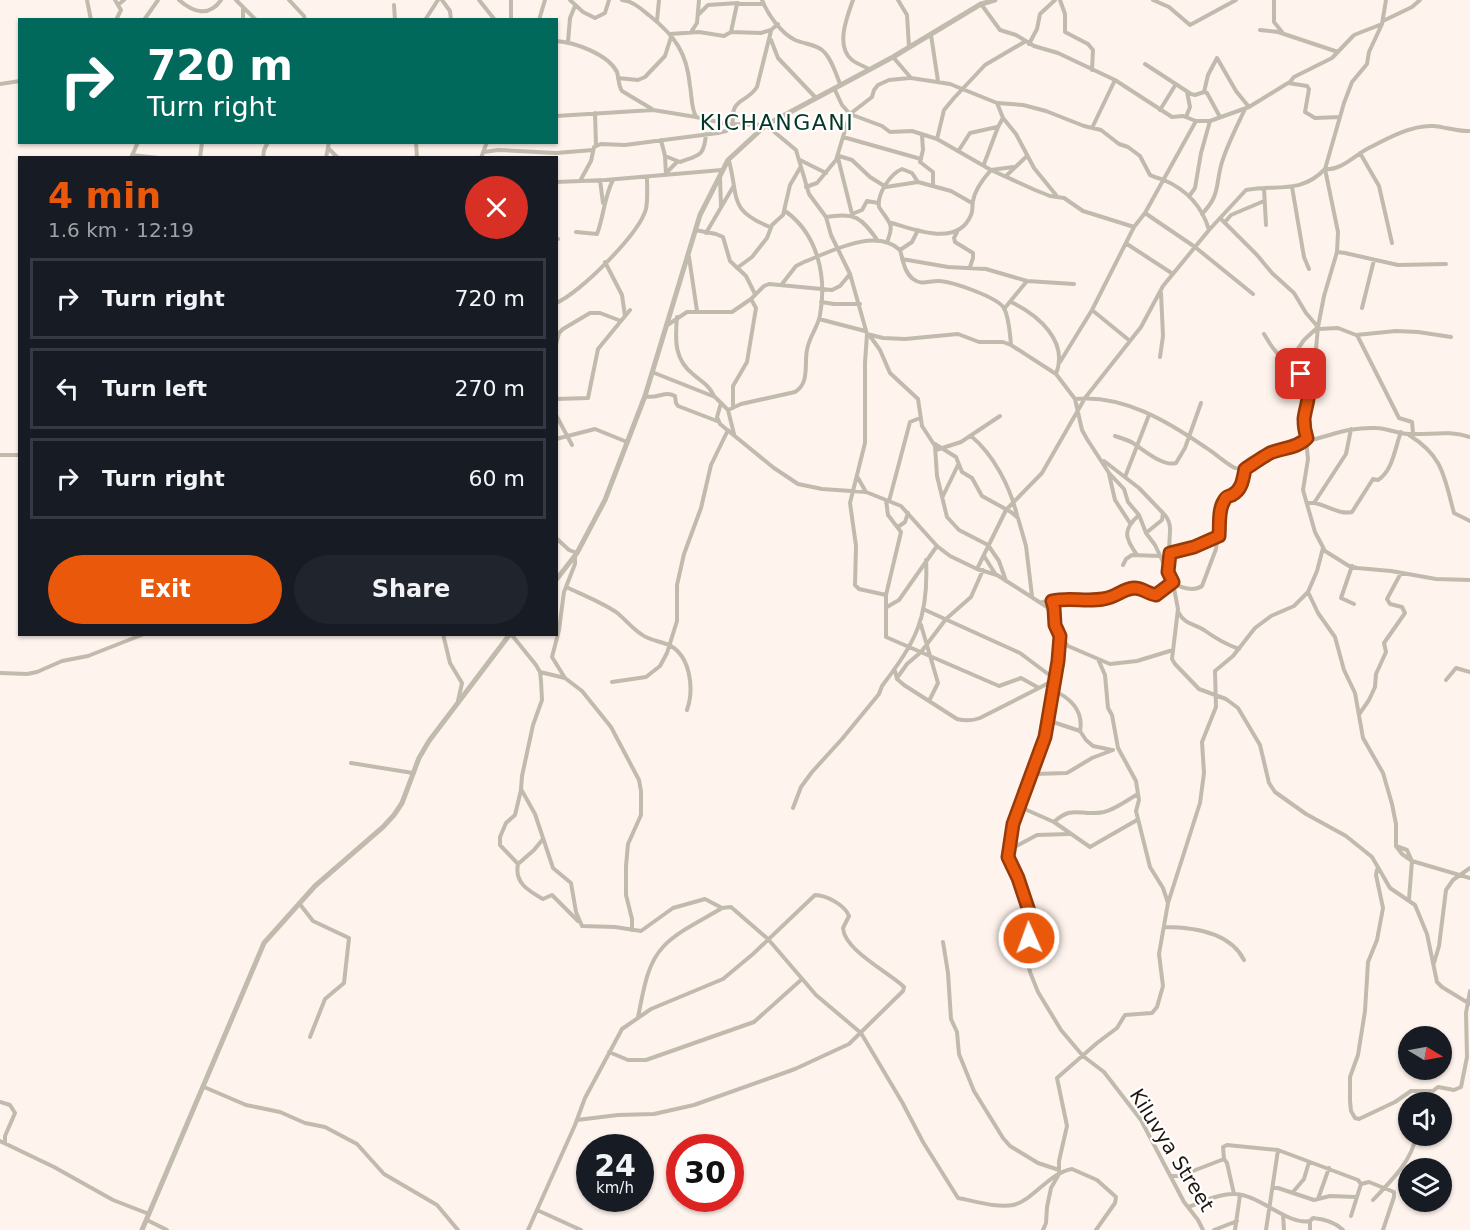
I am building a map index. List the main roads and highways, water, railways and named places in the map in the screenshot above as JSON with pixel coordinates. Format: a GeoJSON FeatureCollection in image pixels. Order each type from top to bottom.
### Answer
{"type":"FeatureCollection","features":[{"type":"Feature","properties":{"kind":"district","name":"KICHANGANI"},"geometry":{"type":"Point","coordinates":[777,122]}}]}
